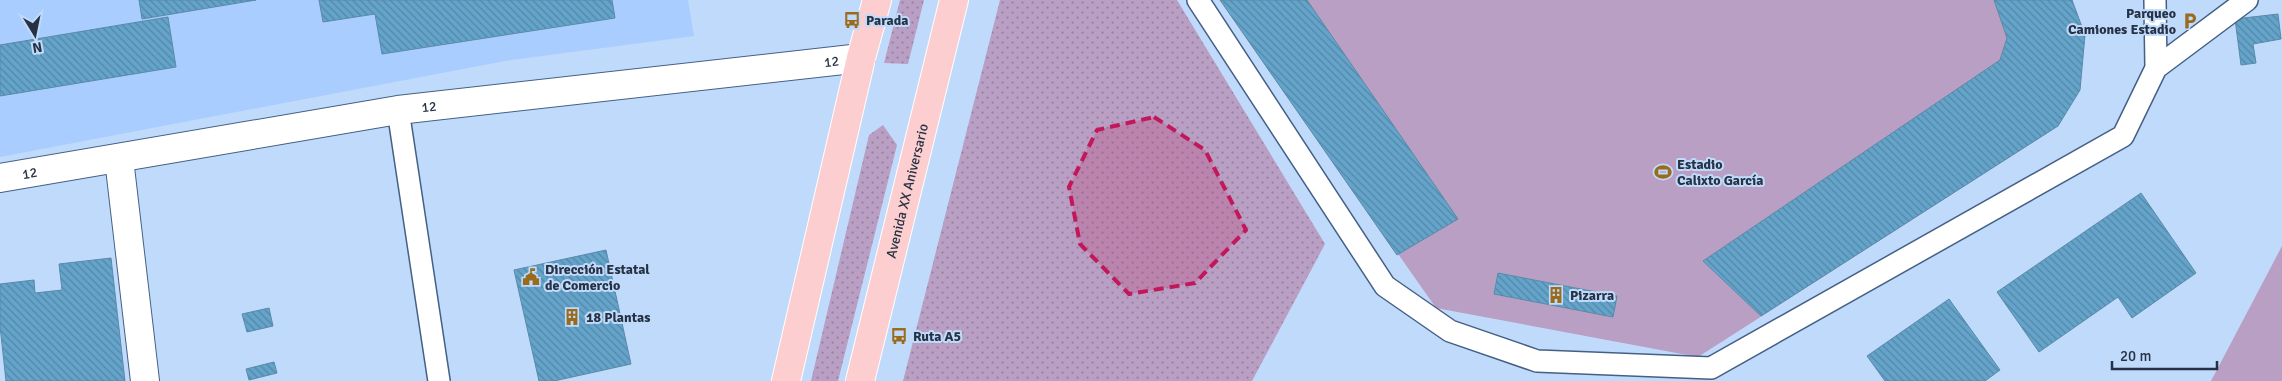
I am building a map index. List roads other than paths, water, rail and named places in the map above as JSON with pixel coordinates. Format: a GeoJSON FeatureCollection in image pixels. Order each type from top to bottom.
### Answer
{"type":"FeatureCollection","features":[{"type":"Feature","properties":{"kind":"main road"},"geometry":{"type":"LineString","coordinates":[[786,381],[861,58],[877,0]]}},
{"type":"Feature","properties":{"kind":"main road","name":"Avenida XX Aniversario"},"geometry":{"type":"LineString","coordinates":[[860,381],[954,0]]}},
{"type":"Feature","properties":{"kind":"street","name":"12"},"geometry":{"type":"LineString","coordinates":[[0,178],[398,110],[861,58]]}},
{"type":"Feature","properties":{"kind":"street"},"geometry":{"type":"LineString","coordinates":[[119,159],[145,381]]}},
{"type":"Feature","properties":{"kind":"lane"},"geometry":{"type":"LineString","coordinates":[[1198,0],[1386,286],[1450,331],[1537,361],[1711,368],[2123,136],[2156,68],[2155,0]]}},
{"type":"Feature","properties":{"kind":"lane"},"geometry":{"type":"LineString","coordinates":[[2156,68],[2247,0]]}},
{"type":"Feature","properties":{"kind":"lane"},"geometry":{"type":"LineString","coordinates":[[398,110],[439,381]]}},
{"type":"Feature","properties":{"kind":"place","name":"Parada"},"geometry":{"type":"Point","coordinates":[852,20]}},
{"type":"Feature","properties":{"kind":"place","name":"Parqueo Camiones Estadio"},"geometry":{"type":"Point","coordinates":[2190,21]}},
{"type":"Feature","properties":{"kind":"place","name":"Estadio Calixto García"},"geometry":{"type":"Point","coordinates":[1663,172]}},
{"type":"Feature","properties":{"kind":"place","name":"Dirección Estatal de Comercio"},"geometry":{"type":"Point","coordinates":[531,277]}},
{"type":"Feature","properties":{"kind":"place","name":"Pizarra"},"geometry":{"type":"Point","coordinates":[1556,295]}},
{"type":"Feature","properties":{"kind":"place","name":"18 Plantas"},"geometry":{"type":"Point","coordinates":[572,317]}},
{"type":"Feature","properties":{"kind":"place","name":"Ruta A5"},"geometry":{"type":"Point","coordinates":[899,336]}}]}
